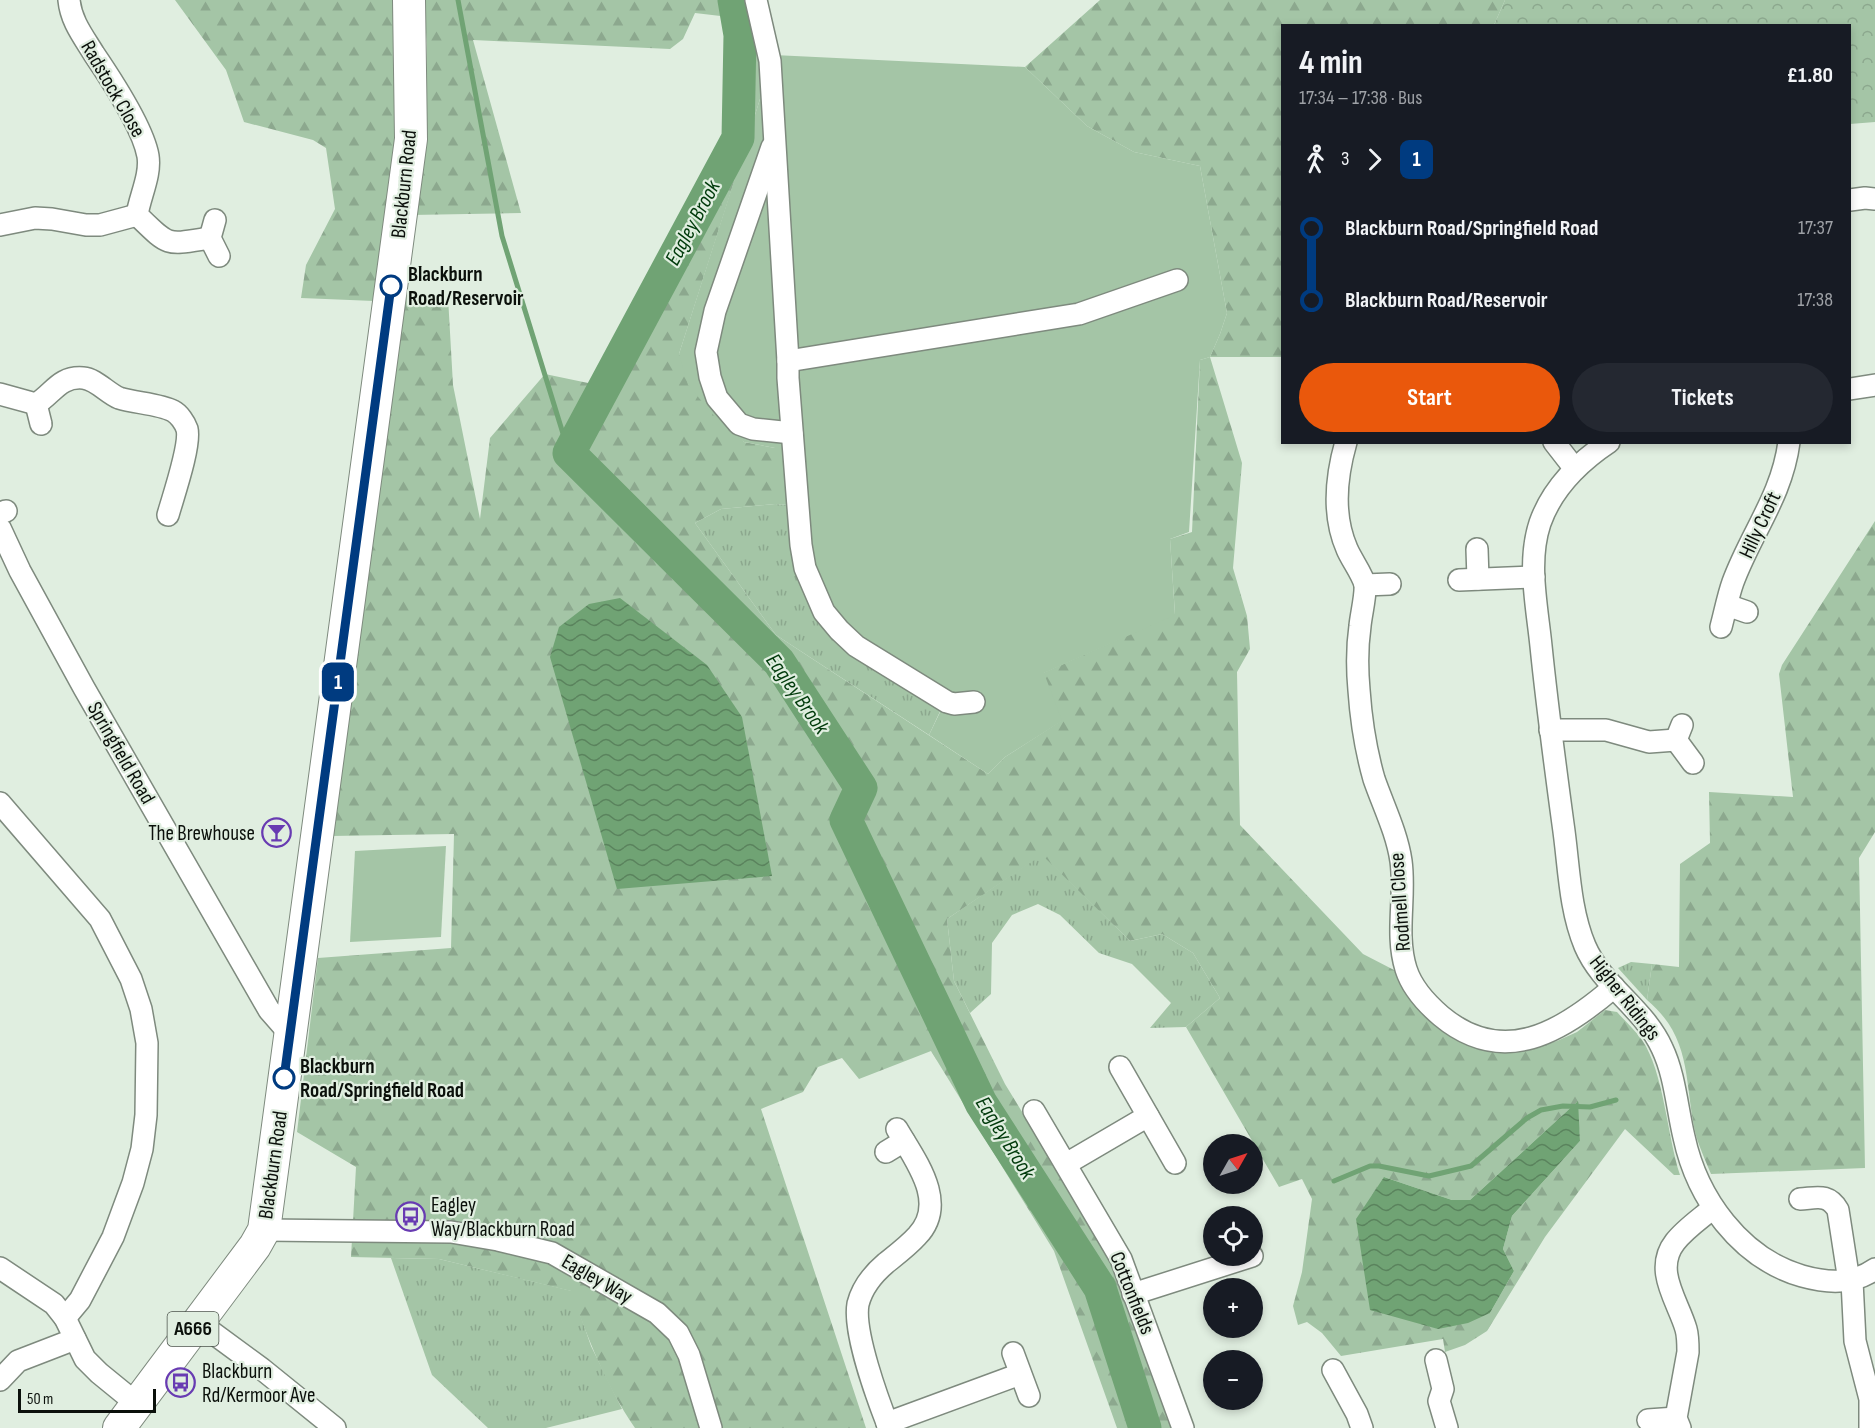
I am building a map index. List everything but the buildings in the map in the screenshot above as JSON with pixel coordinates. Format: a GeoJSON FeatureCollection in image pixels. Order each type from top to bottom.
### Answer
{"type":"FeatureCollection","features":[{"type":"Feature","properties":{"kind":"highway","name":"Blackburn Road"},"geometry":{"type":"LineString","coordinates":[[128,1416],[255,1246],[264,1230],[411,139],[409,0]]}},
{"type":"Feature","properties":{"kind":"street","name":"Radstock Close"},"geometry":{"type":"LineString","coordinates":[[69,0],[74,22],[116,88],[143,140],[148,157],[147,174],[137,215]]}},
{"type":"Feature","properties":{"kind":"street"},"geometry":{"type":"LineString","coordinates":[[756,0],[770,61],[788,378],[801,545],[805,568],[824,612],[856,646],[947,702],[954,704],[974,702]]}},
{"type":"Feature","properties":{"kind":"street"},"geometry":{"type":"LineString","coordinates":[[775,138],[715,311],[706,352],[710,377],[717,398],[739,424],[753,429],[792,433]]}},
{"type":"Feature","properties":{"kind":"street"},"geometry":{"type":"LineString","coordinates":[[1851,200],[1875,199]]}},
{"type":"Feature","properties":{"kind":"street"},"geometry":{"type":"LineString","coordinates":[[0,225],[35,218],[100,225],[137,215],[163,240],[174,244],[215,238]]}},
{"type":"Feature","properties":{"kind":"street"},"geometry":{"type":"LineString","coordinates":[[788,361],[1079,314],[1177,280]]}},
{"type":"Feature","properties":{"kind":"street"},"geometry":{"type":"LineString","coordinates":[[0,394],[38,414],[53,388],[65,381],[84,378],[122,398],[174,411],[183,420],[188,430],[187,444],[174,470],[168,515]]}},
{"type":"Feature","properties":{"kind":"street"},"geometry":{"type":"LineString","coordinates":[[1851,389],[1875,385]]}},
{"type":"Feature","properties":{"kind":"street"},"geometry":{"type":"LineString","coordinates":[[1556,444],[1575,469]]}},
{"type":"Feature","properties":{"kind":"street","name":"Higher Ridings"},"geometry":{"type":"LineString","coordinates":[[1606,444],[1575,469],[1554,494],[1540,522],[1534,549],[1534,577],[1550,730],[1576,917],[1585,947],[1598,969],[1654,1032],[1663,1049],[1669,1066],[1688,1155],[1713,1208],[1752,1249],[1772,1264],[1815,1280],[1850,1281],[1875,1269]]}},
{"type":"Feature","properties":{"kind":"street","name":"Hilly Croft"},"geometry":{"type":"LineString","coordinates":[[1721,627],[1733,582],[1774,498],[1785,468],[1789,444]]}},
{"type":"Feature","properties":{"kind":"street"},"geometry":{"type":"LineString","coordinates":[[1337,454],[1337,518],[1341,536],[1365,585],[1390,584]]}},
{"type":"Feature","properties":{"kind":"street","name":"Springfield Road"},"geometry":{"type":"LineString","coordinates":[[2,517],[20,571],[84,688],[177,835],[269,1010],[290,1034]]}},
{"type":"Feature","properties":{"kind":"street"},"geometry":{"type":"LineString","coordinates":[[1477,549],[1469,579],[1534,577]]}},
{"type":"Feature","properties":{"kind":"street","name":"Rodmell Close"},"geometry":{"type":"LineString","coordinates":[[1365,585],[1358,660],[1362,718],[1373,776],[1401,861],[1401,942],[1406,970],[1416,989],[1431,1008],[1448,1022],[1469,1035],[1500,1042],[1530,1039],[1556,1029],[1585,1012],[1614,987]]}},
{"type":"Feature","properties":{"kind":"street"},"geometry":{"type":"LineString","coordinates":[[1727,605],[1747,612]]}},
{"type":"Feature","properties":{"kind":"street"},"geometry":{"type":"LineString","coordinates":[[1550,730],[1606,730],[1649,742],[1679,732],[1693,763]]}},
{"type":"Feature","properties":{"kind":"street"},"geometry":{"type":"LineString","coordinates":[[0,803],[100,920],[131,979],[141,1009],[147,1043],[146,1115],[142,1149],[133,1183],[113,1237],[80,1300],[65,1318]]}},
{"type":"Feature","properties":{"kind":"street"},"geometry":{"type":"LineString","coordinates":[[1120,1067],[1175,1163]]}},
{"type":"Feature","properties":{"kind":"street","name":"Cottonfields"},"geometry":{"type":"LineString","coordinates":[[1034,1111],[1121,1259],[1183,1428]]}},
{"type":"Feature","properties":{"kind":"street"},"geometry":{"type":"LineString","coordinates":[[1066,1164],[1149,1116]]}},
{"type":"Feature","properties":{"kind":"street"},"geometry":{"type":"LineString","coordinates":[[896,1140],[922,1172],[928,1189],[929,1214],[918,1236],[868,1281],[858,1305],[859,1329],[888,1426],[1020,1374]]}},
{"type":"Feature","properties":{"kind":"street"},"geometry":{"type":"LineString","coordinates":[[1800,1199],[1826,1198],[1835,1204],[1838,1210],[1850,1281],[1855,1341],[1870,1399],[1870,1428]]}},
{"type":"Feature","properties":{"kind":"street"},"geometry":{"type":"LineString","coordinates":[[1648,1420],[1678,1423],[1688,1352],[1686,1330],[1665,1272],[1666,1260],[1674,1242],[1713,1208]]}},
{"type":"Feature","properties":{"kind":"street","name":"Eagley Way"},"geometry":{"type":"LineString","coordinates":[[264,1230],[451,1232],[552,1253],[657,1313],[678,1333],[689,1355],[711,1428]]}},
{"type":"Feature","properties":{"kind":"street"},"geometry":{"type":"LineString","coordinates":[[1133,1294],[1220,1266]]}},
{"type":"Feature","properties":{"kind":"street"},"geometry":{"type":"LineString","coordinates":[[0,1268],[54,1304],[65,1318],[85,1359],[99,1373],[128,1416]]}},
{"type":"Feature","properties":{"kind":"street"},"geometry":{"type":"LineString","coordinates":[[198,1322],[262,1369],[334,1428]]}},
{"type":"Feature","properties":{"kind":"street"},"geometry":{"type":"LineString","coordinates":[[0,1380],[18,1361],[75,1339]]}},
{"type":"Feature","properties":{"kind":"street"},"geometry":{"type":"LineString","coordinates":[[1013,1353],[1029,1396]]}},
{"type":"Feature","properties":{"kind":"street"},"geometry":{"type":"LineString","coordinates":[[1436,1360],[1443,1389],[1439,1401],[1447,1428]]}},
{"type":"Feature","properties":{"kind":"street"},"geometry":{"type":"LineString","coordinates":[[1333,1370],[1339,1393],[1362,1428]]}},
{"type":"Feature","properties":{"kind":"green space"},"geometry":{"type":"Polygon","coordinates":[[[175,0],[400,0],[402,153],[374,301],[301,298],[306,265],[335,209],[326,148],[313,140],[244,122],[226,70],[175,0]]]}},
{"type":"Feature","properties":{"kind":"green space"},"geometry":{"type":"Polygon","coordinates":[[[423,0],[726,0],[729,17],[695,13],[683,39],[670,49],[473,40],[521,213],[411,215],[427,127],[427,43],[423,0]]]}},
{"type":"Feature","properties":{"kind":"green space"},"geometry":{"type":"Polygon","coordinates":[[[743,0],[750,0],[767,76],[748,138],[749,35],[743,0]]]}},
{"type":"Feature","properties":{"kind":"green space"},"geometry":{"type":"Polygon","coordinates":[[[1100,0],[1505,0],[1494,24],[1281,24],[1281,357],[1210,357],[1227,313],[1200,166],[1134,152],[1087,126],[1025,67],[1100,0]]]}},
{"type":"Feature","properties":{"kind":"green space"},"geometry":{"type":"Polygon","coordinates":[[[1505,0],[1875,0],[1875,122],[1851,124],[1851,24],[1494,24],[1505,0]]]}},
{"type":"Feature","properties":{"kind":"green space"},"geometry":{"type":"Polygon","coordinates":[[[774,55],[1025,67],[1087,126],[1134,152],[1200,166],[1227,313],[1210,357],[1200,360],[1189,532],[1170,539],[1175,615],[1044,673],[1062,721],[1005,757],[988,774],[929,735],[943,706],[837,635],[789,505],[775,504],[775,448],[744,442],[715,417],[688,385],[679,354],[774,55]]]}},
{"type":"Feature","properties":{"kind":"green space"},"geometry":{"type":"Polygon","coordinates":[[[742,157],[679,354],[744,442],[775,448],[775,504],[721,509],[695,523],[776,635],[988,774],[1005,757],[1061,721],[1043,673],[1175,614],[1170,539],[1192,532],[1200,360],[1210,357],[1242,463],[1233,568],[1247,616],[1250,649],[1237,672],[1240,825],[1363,954],[1394,970],[1413,1001],[1435,1026],[1464,1044],[1500,1052],[1530,1049],[1577,1032],[1605,1010],[1617,1012],[1639,1036],[1649,1053],[1660,1086],[1680,1175],[1674,1175],[1625,1129],[1545,1237],[1487,1331],[1465,1345],[1445,1352],[1443,1339],[1341,1356],[1322,1333],[1307,1322],[1298,1325],[1293,1306],[1302,1272],[1312,1199],[1302,1179],[1279,1187],[1263,1159],[1263,1134],[1248,1134],[1186,1027],[1220,998],[1193,953],[1162,934],[1130,941],[1042,855],[947,919],[954,981],[1005,1084],[1114,1263],[1175,1428],[1117,1428],[1054,1251],[931,1051],[859,1079],[842,1058],[818,1067],[803,1092],[761,1109],[866,1428],[635,1428],[606,1379],[571,1291],[439,1259],[351,1257],[356,1167],[297,1132],[318,958],[451,948],[454,834],[331,836],[401,296],[448,297],[453,385],[480,519],[490,438],[545,374],[612,388],[742,157]],[[1577,1102],[1470,1200],[1452,1200],[1384,1177],[1490,1313],[1514,1271],[1503,1249],[1512,1216],[1580,1141],[1577,1102]]]}},
{"type":"Feature","properties":{"kind":"green space"},"geometry":{"type":"Polygon","coordinates":[[[775,504],[789,505],[943,705],[929,735],[776,635],[695,523],[721,509],[775,504]]]}},
{"type":"Feature","properties":{"kind":"green space"},"geometry":{"type":"Polygon","coordinates":[[[1875,521],[1875,832],[1859,858],[1865,1168],[1711,1174],[1697,1139],[1680,1048],[1673,1031],[1662,1015],[1647,1000],[1652,964],[1679,967],[1680,864],[1710,843],[1709,792],[1793,797],[1779,674],[1782,665],[1875,521]]]}},
{"type":"Feature","properties":{"kind":"green space"},"geometry":{"type":"Polygon","coordinates":[[[446,846],[441,937],[350,942],[355,851],[446,846]]]}},
{"type":"Feature","properties":{"kind":"green space"},"geometry":{"type":"Polygon","coordinates":[[[1042,854],[1130,941],[1162,934],[1193,953],[1220,998],[1186,1027],[1150,1028],[1171,1003],[1132,964],[1099,953],[1060,915],[1038,904],[1012,915],[992,943],[991,994],[970,1013],[954,981],[947,919],[1042,854]]]}},
{"type":"Feature","properties":{"kind":"green space"},"geometry":{"type":"Polygon","coordinates":[[[1631,962],[1652,964],[1647,1000],[1618,968],[1631,962]]]}},
{"type":"Feature","properties":{"kind":"green space"},"geometry":{"type":"Polygon","coordinates":[[[391,1258],[439,1259],[572,1291],[591,1346],[622,1409],[546,1428],[488,1428],[432,1375],[391,1258]]]}},
{"type":"Feature","properties":{"kind":"water"},"geometry":{"type":"Polygon","coordinates":[[[620,598],[707,665],[742,717],[772,876],[617,889],[550,657],[559,627],[589,604],[620,598]]]}},
{"type":"Feature","properties":{"kind":"water"},"geometry":{"type":"Polygon","coordinates":[[[1578,1101],[1580,1141],[1512,1216],[1503,1249],[1514,1271],[1490,1313],[1468,1323],[1438,1329],[1370,1310],[1356,1219],[1384,1177],[1452,1200],[1470,1200],[1578,1101]]]}},
{"type":"Feature","properties":{"kind":"waterway"},"geometry":{"type":"LineString","coordinates":[[458,0],[502,236],[569,453]]}},
{"type":"Feature","properties":{"kind":"waterway","name":"Eagley Brook"},"geometry":{"type":"LineString","coordinates":[[734,0],[740,35],[738,138],[569,453],[779,662],[861,788],[846,820],[981,1103],[1100,1288],[1145,1428]]}},
{"type":"Feature","properties":{"kind":"waterway"},"geometry":{"type":"LineString","coordinates":[[1334,1181],[1370,1166],[1429,1176],[1471,1166],[1527,1118],[1541,1110],[1563,1106],[1590,1107],[1616,1100]]}},
{"type":"Feature","properties":{"kind":"bus line","name":"1"},"geometry":{"type":"LineString","coordinates":[[284,1078],[391,286]]}},
{"type":"Feature","properties":{"kind":"place","name":"Blackburn Road/Reservoir"},"geometry":{"type":"Point","coordinates":[391,286]}},
{"type":"Feature","properties":{"kind":"place","name":"The Brewhouse"},"geometry":{"type":"Point","coordinates":[276,833]}},
{"type":"Feature","properties":{"kind":"place","name":"Blackburn Road/Springfield Road"},"geometry":{"type":"Point","coordinates":[284,1078]}},
{"type":"Feature","properties":{"kind":"place","name":"Eagley Way/Blackburn Road"},"geometry":{"type":"Point","coordinates":[410,1217]}},
{"type":"Feature","properties":{"kind":"place","name":"Blackburn Rd/Kermoor Ave"},"geometry":{"type":"Point","coordinates":[181,1383]}}]}
